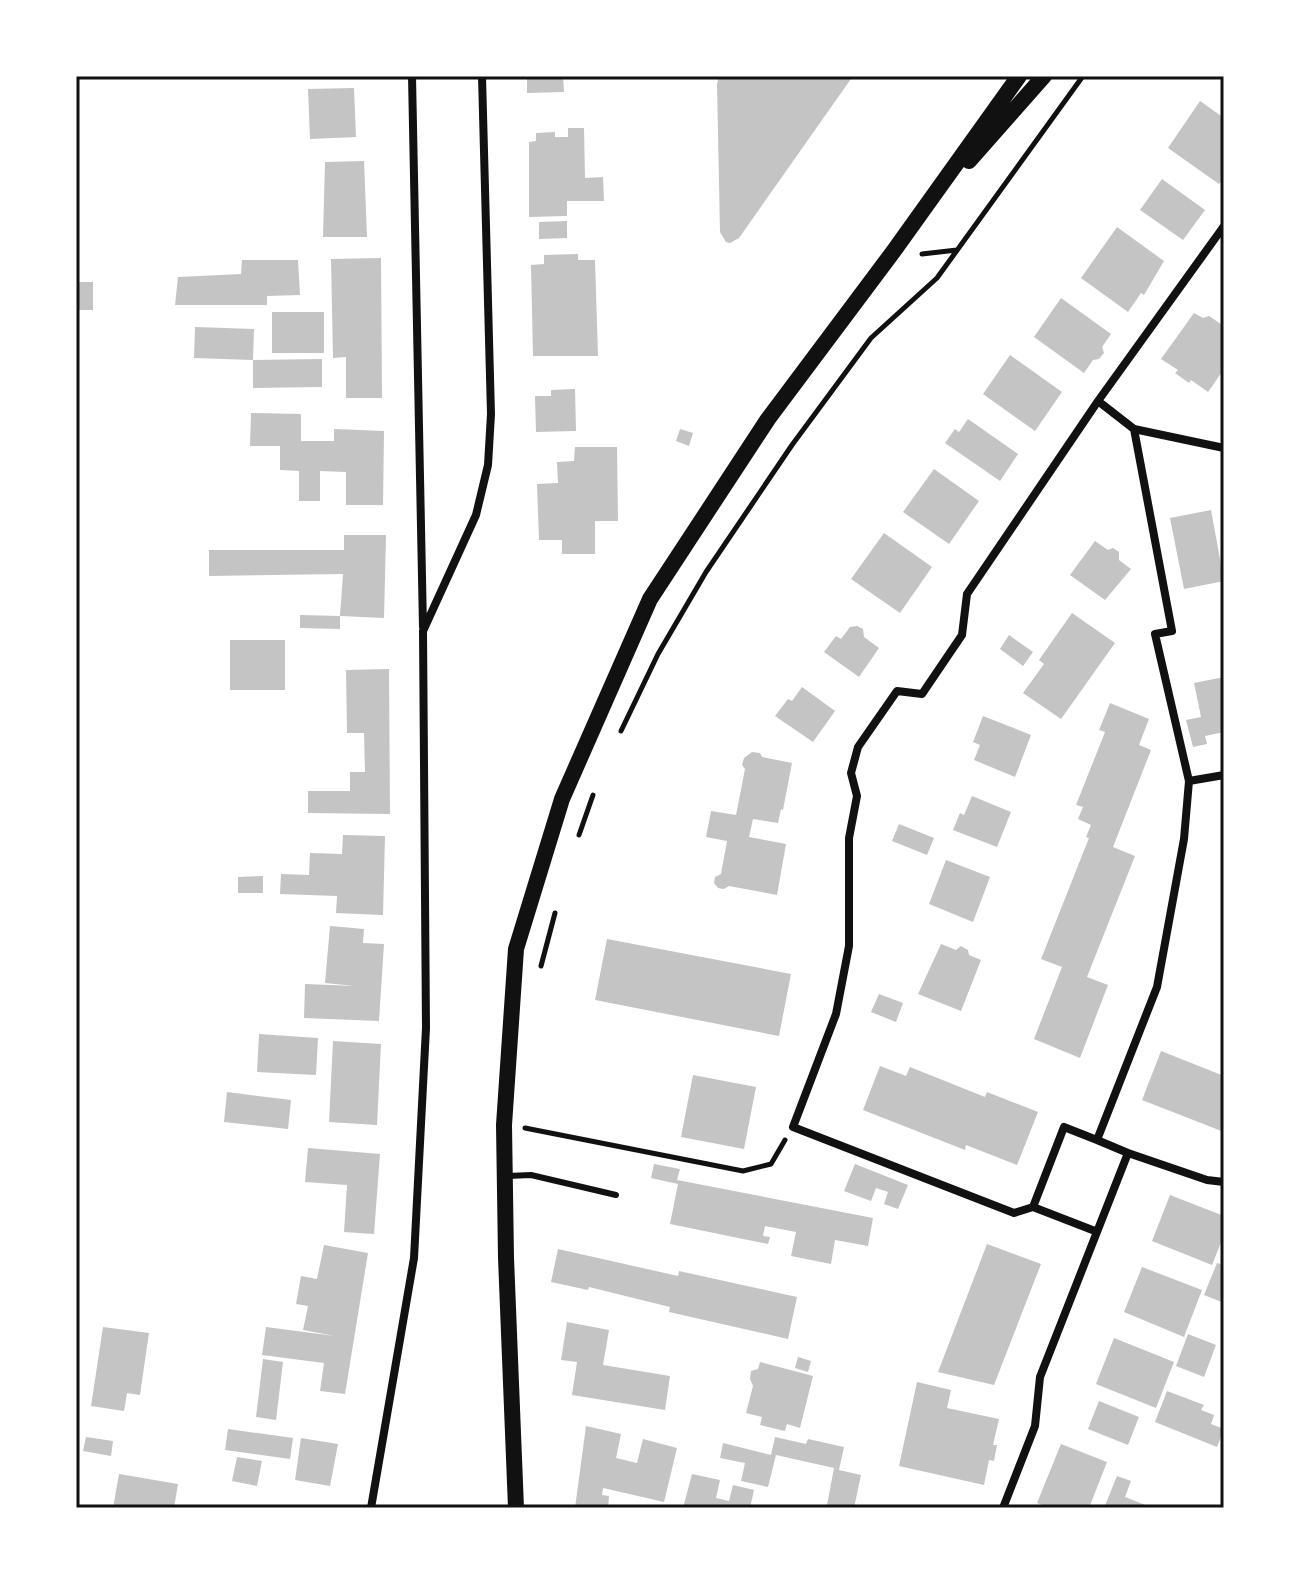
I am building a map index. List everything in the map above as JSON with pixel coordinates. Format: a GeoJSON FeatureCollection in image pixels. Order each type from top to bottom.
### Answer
{"type":"FeatureCollection","features":[{"type":"Feature","properties":{"kind":"main road"},"geometry":{"type":"LineString","coordinates":[[516,1508],[504,1125],[516,949],[562,799],[650,599],[768,419],[1019,76]]}},
{"type":"Feature","properties":{"kind":"main road"},"geometry":{"type":"LineString","coordinates":[[912,225],[1044,76]]}},
{"type":"Feature","properties":{"kind":"street"},"geometry":{"type":"LineString","coordinates":[[371,1508],[414,1258],[426,1028],[423,631],[412,76]]}},
{"type":"Feature","properties":{"kind":"street"},"geometry":{"type":"LineString","coordinates":[[423,631],[476,515],[488,465],[491,414],[482,76]]}},
{"type":"Feature","properties":{"kind":"street"},"geometry":{"type":"LineString","coordinates":[[1095,1231],[1033,1207],[1014,1213],[793,1127],[836,1014],[849,946],[849,838],[857,796],[851,773],[858,747],[897,691],[922,694],[962,635],[967,594],[1098,401],[1224,226]]}},
{"type":"Feature","properties":{"kind":"street"},"geometry":{"type":"LineString","coordinates":[[1098,401],[1134,429],[1224,448]]}},
{"type":"Feature","properties":{"kind":"street"},"geometry":{"type":"LineString","coordinates":[[1097,1140],[1157,987],[1184,839],[1189,781],[1155,634],[1172,631],[1134,429]]}},
{"type":"Feature","properties":{"kind":"street"},"geometry":{"type":"LineString","coordinates":[[1189,781],[1224,775]]}},
{"type":"Feature","properties":{"kind":"street"},"geometry":{"type":"LineString","coordinates":[[1033,1207],[1064,1127],[1128,1153],[1207,1180],[1224,1182]]}},
{"type":"Feature","properties":{"kind":"street"},"geometry":{"type":"LineString","coordinates":[[1003,1508],[1035,1426],[1040,1377],[1128,1153]]}},
{"type":"Feature","properties":{"kind":"lane"},"geometry":{"type":"LineString","coordinates":[[505,1176],[531,1175],[616,1195]]}},
{"type":"Feature","properties":{"kind":"path"},"geometry":{"type":"LineString","coordinates":[[616,742],[658,654],[706,572],[792,445],[877,333],[927,289],[1083,76]]}},
{"type":"Feature","properties":{"kind":"path"},"geometry":{"type":"LineString","coordinates":[[921,254],[957,250]]}},
{"type":"Feature","properties":{"kind":"path"},"geometry":{"type":"LineString","coordinates":[[873,320],[877,333]]}},
{"type":"Feature","properties":{"kind":"path"},"geometry":{"type":"LineString","coordinates":[[575,846],[595,791]]}},
{"type":"Feature","properties":{"kind":"path"},"geometry":{"type":"LineString","coordinates":[[538,977],[557,903]]}},
{"type":"Feature","properties":{"kind":"path"},"geometry":{"type":"LineString","coordinates":[[504,1125],[743,1171],[771,1164],[793,1127]]}},
{"type":"Feature","properties":{"kind":"building"},"geometry":{"type":"Polygon","coordinates":[[[527,76],[563,76],[564,92],[527,93],[527,76]]]}},
{"type":"Feature","properties":{"kind":"building"},"geometry":{"type":"Polygon","coordinates":[[[719,76],[853,76],[739,238],[730,243],[720,232],[719,76]]]}},
{"type":"Feature","properties":{"kind":"building"},"geometry":{"type":"Polygon","coordinates":[[[354,88],[356,137],[310,139],[308,89],[354,88]]]}},
{"type":"Feature","properties":{"kind":"building"},"geometry":{"type":"Polygon","coordinates":[[[1200,101],[1224,118],[1224,177],[1219,184],[1168,148],[1200,101]]]}},
{"type":"Feature","properties":{"kind":"building"},"geometry":{"type":"Polygon","coordinates":[[[568,128],[584,128],[585,178],[603,177],[604,201],[567,201],[567,216],[529,217],[529,142],[536,141],[536,133],[555,132],[555,137],[568,137],[568,128]]]}},
{"type":"Feature","properties":{"kind":"building"},"geometry":{"type":"Polygon","coordinates":[[[364,161],[367,237],[323,237],[325,162],[364,161]]]}},
{"type":"Feature","properties":{"kind":"building"},"geometry":{"type":"Polygon","coordinates":[[[1162,179],[1205,210],[1183,240],[1140,210],[1162,179]]]}},
{"type":"Feature","properties":{"kind":"building"},"geometry":{"type":"Polygon","coordinates":[[[567,221],[567,238],[539,239],[539,222],[567,221]]]}},
{"type":"Feature","properties":{"kind":"building"},"geometry":{"type":"Polygon","coordinates":[[[1117,227],[1164,261],[1144,295],[1141,293],[1128,312],[1081,278],[1117,227]]]}},
{"type":"Feature","properties":{"kind":"building"},"geometry":{"type":"Polygon","coordinates":[[[578,254],[578,260],[595,260],[598,356],[533,356],[531,265],[544,264],[544,255],[578,254]]]}},
{"type":"Feature","properties":{"kind":"building"},"geometry":{"type":"Polygon","coordinates":[[[381,258],[382,398],[346,398],[346,357],[333,358],[331,259],[381,258]]]}},
{"type":"Feature","properties":{"kind":"building"},"geometry":{"type":"Polygon","coordinates":[[[242,260],[298,260],[300,295],[267,296],[267,305],[175,305],[178,277],[241,274],[242,260]]]}},
{"type":"Feature","properties":{"kind":"building"},"geometry":{"type":"Polygon","coordinates":[[[76,282],[93,282],[93,310],[76,310],[76,282]]]}},
{"type":"Feature","properties":{"kind":"building"},"geometry":{"type":"Polygon","coordinates":[[[1061,298],[1111,334],[1102,347],[1104,353],[1093,360],[1084,373],[1034,337],[1061,298]]]}},
{"type":"Feature","properties":{"kind":"building"},"geometry":{"type":"Polygon","coordinates":[[[272,312],[324,312],[324,353],[272,353],[272,312]]]}},
{"type":"Feature","properties":{"kind":"building"},"geometry":{"type":"Polygon","coordinates":[[[1194,313],[1203,318],[1209,316],[1224,326],[1224,369],[1208,392],[1191,380],[1189,383],[1175,373],[1178,370],[1161,359],[1194,313]]]}},
{"type":"Feature","properties":{"kind":"building"},"geometry":{"type":"Polygon","coordinates":[[[195,327],[254,329],[253,360],[194,358],[195,327]]]}},
{"type":"Feature","properties":{"kind":"building"},"geometry":{"type":"Polygon","coordinates":[[[1010,355],[1062,392],[1035,431],[983,394],[1010,355]]]}},
{"type":"Feature","properties":{"kind":"building"},"geometry":{"type":"Polygon","coordinates":[[[322,359],[322,387],[253,388],[253,360],[322,359]]]}},
{"type":"Feature","properties":{"kind":"building"},"geometry":{"type":"Polygon","coordinates":[[[575,389],[576,431],[536,432],[535,396],[551,396],[551,390],[575,389]]]}},
{"type":"Feature","properties":{"kind":"building"},"geometry":{"type":"Polygon","coordinates":[[[251,413],[301,414],[301,441],[334,441],[334,429],[384,431],[383,505],[346,505],[346,472],[320,471],[320,501],[299,501],[299,471],[280,470],[280,446],[250,446],[251,413]]]}},
{"type":"Feature","properties":{"kind":"building"},"geometry":{"type":"Polygon","coordinates":[[[968,419],[1018,454],[1000,481],[945,443],[955,429],[959,432],[968,419]]]}},
{"type":"Feature","properties":{"kind":"building"},"geometry":{"type":"Polygon","coordinates":[[[680,429],[693,433],[689,446],[676,441],[680,429]]]}},
{"type":"Feature","properties":{"kind":"building"},"geometry":{"type":"Polygon","coordinates":[[[575,447],[617,447],[618,521],[595,521],[595,554],[562,554],[562,540],[539,540],[537,484],[558,483],[557,462],[574,461],[575,447]]]}},
{"type":"Feature","properties":{"kind":"building"},"geometry":{"type":"Polygon","coordinates":[[[934,469],[979,501],[949,544],[903,512],[934,469]]]}},
{"type":"Feature","properties":{"kind":"building"},"geometry":{"type":"Polygon","coordinates":[[[1211,510],[1224,581],[1184,589],[1170,518],[1211,510]]]}},
{"type":"Feature","properties":{"kind":"building"},"geometry":{"type":"Polygon","coordinates":[[[884,533],[932,567],[900,613],[851,579],[884,533]]]}},
{"type":"Feature","properties":{"kind":"building"},"geometry":{"type":"Polygon","coordinates":[[[344,535],[386,535],[384,618],[340,616],[343,574],[209,576],[209,550],[344,550],[344,535]]]}},
{"type":"Feature","properties":{"kind":"building"},"geometry":{"type":"Polygon","coordinates":[[[1095,541],[1108,550],[1113,548],[1119,552],[1119,560],[1131,569],[1105,600],[1070,575],[1095,541]]]}},
{"type":"Feature","properties":{"kind":"building"},"geometry":{"type":"Polygon","coordinates":[[[1072,613],[1115,643],[1061,719],[1023,693],[1044,664],[1039,660],[1072,613]]]}},
{"type":"Feature","properties":{"kind":"building"},"geometry":{"type":"Polygon","coordinates":[[[300,615],[340,616],[340,629],[300,628],[300,615]]]}},
{"type":"Feature","properties":{"kind":"building"},"geometry":{"type":"Polygon","coordinates":[[[850,627],[863,629],[864,637],[879,648],[859,677],[824,652],[836,636],[841,639],[850,627]]]}},
{"type":"Feature","properties":{"kind":"building"},"geometry":{"type":"Polygon","coordinates":[[[1009,635],[1033,652],[1023,666],[1000,649],[1009,635]]]}},
{"type":"Feature","properties":{"kind":"building"},"geometry":{"type":"Polygon","coordinates":[[[230,640],[285,640],[285,690],[230,690],[230,640]]]}},
{"type":"Feature","properties":{"kind":"building"},"geometry":{"type":"Polygon","coordinates":[[[389,669],[390,814],[308,813],[308,791],[350,791],[350,772],[365,772],[364,733],[347,733],[346,670],[389,669]]]}},
{"type":"Feature","properties":{"kind":"building"},"geometry":{"type":"Polygon","coordinates":[[[1224,677],[1224,732],[1205,736],[1207,744],[1193,747],[1186,720],[1201,717],[1194,683],[1224,677]]]}},
{"type":"Feature","properties":{"kind":"building"},"geometry":{"type":"Polygon","coordinates":[[[802,687],[835,711],[813,742],[775,716],[802,687]]]}},
{"type":"Feature","properties":{"kind":"building"},"geometry":{"type":"Polygon","coordinates":[[[1110,703],[1149,719],[1139,745],[1151,750],[1113,847],[1135,856],[1087,977],[1108,985],[1080,1058],[1034,1039],[1062,967],[1041,959],[1089,838],[1086,837],[1091,825],[1078,819],[1083,807],[1076,805],[1105,732],[1099,730],[1110,703]]]}},
{"type":"Feature","properties":{"kind":"building"},"geometry":{"type":"Polygon","coordinates":[[[983,716],[1031,735],[1015,777],[974,760],[980,745],[973,742],[983,716]]]}},
{"type":"Feature","properties":{"kind":"building"},"geometry":{"type":"Polygon","coordinates":[[[752,752],[792,763],[778,823],[753,819],[749,837],[786,844],[777,895],[729,886],[718,888],[714,883],[715,877],[721,874],[727,841],[706,837],[711,811],[736,815],[745,769],[742,765],[744,758],[752,752]]]}},
{"type":"Feature","properties":{"kind":"building"},"geometry":{"type":"Polygon","coordinates":[[[972,796],[1011,812],[997,847],[953,830],[972,796]]]}},
{"type":"Feature","properties":{"kind":"building"},"geometry":{"type":"Polygon","coordinates":[[[899,824],[934,838],[927,855],[892,841],[899,824]]]}},
{"type":"Feature","properties":{"kind":"building"},"geometry":{"type":"Polygon","coordinates":[[[343,835],[385,836],[383,915],[336,913],[337,896],[280,894],[281,874],[309,875],[310,853],[342,854],[343,835]]]}},
{"type":"Feature","properties":{"kind":"building"},"geometry":{"type":"Polygon","coordinates":[[[946,860],[990,877],[973,922],[929,904],[946,860]]]}},
{"type":"Feature","properties":{"kind":"building"},"geometry":{"type":"Polygon","coordinates":[[[263,876],[263,893],[238,893],[238,877],[263,876]]]}},
{"type":"Feature","properties":{"kind":"building"},"geometry":{"type":"Polygon","coordinates":[[[330,926],[364,929],[363,943],[384,944],[379,1021],[304,1018],[305,984],[355,986],[325,983],[330,926]]]}},
{"type":"Feature","properties":{"kind":"building"},"geometry":{"type":"Polygon","coordinates":[[[607,939],[791,974],[779,1036],[595,1000],[607,939]]]}},
{"type":"Feature","properties":{"kind":"building"},"geometry":{"type":"Polygon","coordinates":[[[941,944],[956,950],[961,946],[968,950],[969,955],[981,960],[961,1011],[918,994],[941,944]]]}},
{"type":"Feature","properties":{"kind":"building"},"geometry":{"type":"Polygon","coordinates":[[[879,994],[903,1003],[896,1022],[871,1012],[879,994]]]}},
{"type":"Feature","properties":{"kind":"building"},"geometry":{"type":"Polygon","coordinates":[[[259,1034],[318,1038],[316,1075],[257,1072],[259,1034]]]}},
{"type":"Feature","properties":{"kind":"building"},"geometry":{"type":"Polygon","coordinates":[[[333,1041],[381,1044],[377,1125],[329,1122],[333,1041]]]}},
{"type":"Feature","properties":{"kind":"building"},"geometry":{"type":"Polygon","coordinates":[[[1161,1051],[1224,1076],[1224,1132],[1142,1100],[1161,1051]]]}},
{"type":"Feature","properties":{"kind":"building"},"geometry":{"type":"Polygon","coordinates":[[[880,1066],[906,1076],[910,1067],[985,1097],[987,1092],[1038,1112],[1017,1165],[966,1145],[965,1150],[863,1110],[880,1066]]]}},
{"type":"Feature","properties":{"kind":"building"},"geometry":{"type":"Polygon","coordinates":[[[693,1075],[756,1087],[744,1149],[681,1137],[693,1075]]]}},
{"type":"Feature","properties":{"kind":"building"},"geometry":{"type":"Polygon","coordinates":[[[227,1092],[291,1100],[288,1129],[224,1122],[227,1092]]]}},
{"type":"Feature","properties":{"kind":"building"},"geometry":{"type":"Polygon","coordinates":[[[308,1148],[380,1154],[374,1234],[344,1232],[347,1185],[305,1182],[308,1148]]]}},
{"type":"Feature","properties":{"kind":"building"},"geometry":{"type":"Polygon","coordinates":[[[654,1164],[680,1169],[677,1180],[873,1218],[868,1246],[835,1240],[831,1264],[791,1256],[796,1232],[765,1226],[763,1236],[770,1237],[768,1244],[670,1224],[678,1184],[651,1178],[654,1164]]]}},
{"type":"Feature","properties":{"kind":"building"},"geometry":{"type":"Polygon","coordinates":[[[855,1164],[908,1185],[898,1209],[884,1204],[888,1192],[876,1188],[871,1201],[844,1191],[855,1164]]]}},
{"type":"Feature","properties":{"kind":"building"},"geometry":{"type":"Polygon","coordinates":[[[1170,1195],[1224,1216],[1224,1235],[1212,1265],[1152,1241],[1170,1195]]]}},
{"type":"Feature","properties":{"kind":"building"},"geometry":{"type":"Polygon","coordinates":[[[987,1244],[1041,1264],[994,1385],[938,1372],[987,1244]]]}},
{"type":"Feature","properties":{"kind":"building"},"geometry":{"type":"Polygon","coordinates":[[[324,1245],[368,1253],[345,1394],[320,1391],[324,1363],[262,1355],[266,1327],[335,1336],[303,1330],[308,1306],[296,1304],[301,1276],[317,1279],[324,1245]]]}},
{"type":"Feature","properties":{"kind":"building"},"geometry":{"type":"Polygon","coordinates":[[[558,1249],[678,1276],[679,1271],[797,1297],[788,1339],[669,1312],[670,1307],[589,1287],[588,1290],[551,1282],[558,1249]]]}},
{"type":"Feature","properties":{"kind":"building"},"geometry":{"type":"Polygon","coordinates":[[[1217,1263],[1224,1265],[1224,1303],[1204,1295],[1217,1263]]]}},
{"type":"Feature","properties":{"kind":"building"},"geometry":{"type":"Polygon","coordinates":[[[1142,1267],[1202,1290],[1184,1337],[1124,1312],[1142,1267]]]}},
{"type":"Feature","properties":{"kind":"building"},"geometry":{"type":"Polygon","coordinates":[[[567,1322],[609,1330],[603,1365],[670,1376],[665,1410],[572,1395],[577,1362],[561,1360],[567,1322]]]}},
{"type":"Feature","properties":{"kind":"building"},"geometry":{"type":"Polygon","coordinates":[[[103,1327],[149,1333],[140,1395],[127,1393],[124,1411],[91,1406],[103,1327]]]}},
{"type":"Feature","properties":{"kind":"building"},"geometry":{"type":"Polygon","coordinates":[[[1188,1334],[1216,1345],[1204,1377],[1176,1366],[1188,1334]]]}},
{"type":"Feature","properties":{"kind":"building"},"geometry":{"type":"Polygon","coordinates":[[[1114,1338],[1174,1362],[1156,1408],[1096,1384],[1114,1338]]]}},
{"type":"Feature","properties":{"kind":"building"},"geometry":{"type":"Polygon","coordinates":[[[798,1357],[811,1361],[808,1372],[795,1368],[798,1357]]]}},
{"type":"Feature","properties":{"kind":"building"},"geometry":{"type":"Polygon","coordinates":[[[263,1359],[283,1362],[276,1420],[256,1417],[263,1359]]]}},
{"type":"Feature","properties":{"kind":"building"},"geometry":{"type":"Polygon","coordinates":[[[760,1362],[813,1376],[800,1428],[787,1424],[785,1431],[760,1425],[762,1417],[746,1413],[753,1386],[751,1371],[758,1369],[760,1362]]]}},
{"type":"Feature","properties":{"kind":"building"},"geometry":{"type":"Polygon","coordinates":[[[917,1382],[951,1390],[947,1408],[999,1419],[993,1445],[997,1445],[994,1461],[989,1460],[984,1485],[899,1466],[917,1382]]]}},
{"type":"Feature","properties":{"kind":"building"},"geometry":{"type":"Polygon","coordinates":[[[1167,1391],[1204,1405],[1201,1410],[1214,1415],[1211,1424],[1224,1429],[1217,1447],[1155,1422],[1167,1391]]]}},
{"type":"Feature","properties":{"kind":"building"},"geometry":{"type":"Polygon","coordinates":[[[1099,1401],[1139,1417],[1128,1445],[1088,1429],[1099,1401]]]}},
{"type":"Feature","properties":{"kind":"building"},"geometry":{"type":"Polygon","coordinates":[[[586,1426],[621,1434],[616,1458],[637,1463],[643,1439],[677,1448],[664,1502],[603,1488],[602,1495],[609,1496],[608,1508],[575,1508],[586,1426]]]}},
{"type":"Feature","properties":{"kind":"building"},"geometry":{"type":"Polygon","coordinates":[[[228,1429],[293,1438],[290,1459],[225,1450],[228,1429]]]}},
{"type":"Feature","properties":{"kind":"building"},"geometry":{"type":"Polygon","coordinates":[[[86,1437],[113,1441],[111,1456],[83,1451],[86,1437]]]}},
{"type":"Feature","properties":{"kind":"building"},"geometry":{"type":"Polygon","coordinates":[[[775,1437],[806,1444],[808,1439],[844,1447],[839,1470],[861,1475],[854,1508],[827,1505],[834,1468],[776,1455],[768,1487],[741,1481],[745,1463],[720,1458],[723,1443],[771,1455],[775,1437]]]}},
{"type":"Feature","properties":{"kind":"building"},"geometry":{"type":"Polygon","coordinates":[[[301,1438],[338,1444],[330,1486],[295,1480],[301,1438]]]}},
{"type":"Feature","properties":{"kind":"building"},"geometry":{"type":"Polygon","coordinates":[[[1061,1444],[1107,1462],[1089,1508],[1050,1508],[1037,1503],[1061,1444]]]}},
{"type":"Feature","properties":{"kind":"building"},"geometry":{"type":"Polygon","coordinates":[[[237,1457],[262,1461],[257,1486],[232,1481],[237,1457]]]}},
{"type":"Feature","properties":{"kind":"building"},"geometry":{"type":"Polygon","coordinates":[[[119,1474],[178,1484],[174,1508],[113,1508],[119,1474]]]}},
{"type":"Feature","properties":{"kind":"building"},"geometry":{"type":"Polygon","coordinates":[[[692,1474],[720,1480],[716,1498],[729,1501],[733,1485],[754,1490],[750,1508],[683,1508],[692,1474]]]}},
{"type":"Feature","properties":{"kind":"building"},"geometry":{"type":"Polygon","coordinates":[[[1117,1476],[1131,1481],[1125,1497],[1153,1508],[1104,1508],[1117,1476]]]}}]}
